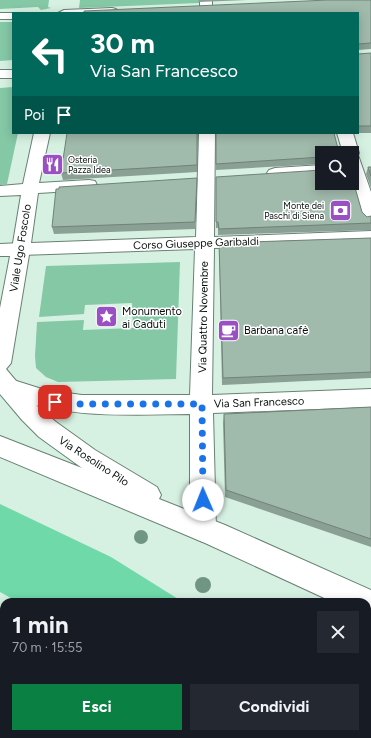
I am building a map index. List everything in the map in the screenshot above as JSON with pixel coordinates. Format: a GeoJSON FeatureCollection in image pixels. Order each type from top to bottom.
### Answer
{"type":"FeatureCollection","features":[{"type":"Feature","properties":{"kind":"street"},"geometry":{"type":"LineString","coordinates":[[65,12],[68,0]]}},
{"type":"Feature","properties":{"kind":"street"},"geometry":{"type":"LineString","coordinates":[[192,7],[221,6]]}},
{"type":"Feature","properties":{"kind":"street"},"geometry":{"type":"LineString","coordinates":[[84,12],[121,10]]}},
{"type":"Feature","properties":{"kind":"street"},"geometry":{"type":"LineString","coordinates":[[0,16],[12,16]]}},
{"type":"Feature","properties":{"kind":"street"},"geometry":{"type":"LineString","coordinates":[[0,74],[12,74]]}},
{"type":"Feature","properties":{"kind":"street","name":"Viale Ugo Foscolo"},"geometry":{"type":"LineString","coordinates":[[0,363],[21,249],[30,189],[42,134]]}},
{"type":"Feature","properties":{"kind":"street","name":"Via Quattro Novembre"},"geometry":{"type":"LineString","coordinates":[[203,530],[202,404],[204,243],[208,178],[207,134]]}},
{"type":"Feature","properties":{"kind":"street"},"geometry":{"type":"LineString","coordinates":[[345,134],[348,146]]}},
{"type":"Feature","properties":{"kind":"street"},"geometry":{"type":"LineString","coordinates":[[359,163],[371,166]]}},
{"type":"Feature","properties":{"kind":"street"},"geometry":{"type":"LineString","coordinates":[[262,174],[315,170]]}},
{"type":"Feature","properties":{"kind":"street"},"geometry":{"type":"LineString","coordinates":[[359,183],[371,218]]}},
{"type":"Feature","properties":{"kind":"street"},"geometry":{"type":"LineString","coordinates":[[0,191],[108,184]]}},
{"type":"Feature","properties":{"kind":"street","name":"Corso Giuseppe Garibaldi"},"geometry":{"type":"LineString","coordinates":[[0,250],[371,237]]}},
{"type":"Feature","properties":{"kind":"street","name":"Via San Francesco"},"geometry":{"type":"LineString","coordinates":[[3,381],[38,398],[80,404],[202,404],[371,398]]}},
{"type":"Feature","properties":{"kind":"street","name":"Via Rosolino Pilo"},"geometry":{"type":"LineString","coordinates":[[3,381],[35,420],[59,439],[88,459],[203,530]]}},
{"type":"Feature","properties":{"kind":"street","name":"Via Rosolino Pilo"},"geometry":{"type":"LineString","coordinates":[[0,446],[203,530],[357,598]]}},
{"type":"Feature","properties":{"kind":"shaded area"},"geometry":{"type":"Polygon","coordinates":[[[0,0],[49,0],[48,7],[51,8],[41,10],[38,7],[0,9],[0,0]]]}},
{"type":"Feature","properties":{"kind":"shaded area"},"geometry":{"type":"Polygon","coordinates":[[[80,0],[199,0],[199,3],[79,8],[80,0]]]}},
{"type":"Feature","properties":{"kind":"shaded area"},"geometry":{"type":"Polygon","coordinates":[[[0,22],[12,22],[12,60],[0,61],[0,22]]]}},
{"type":"Feature","properties":{"kind":"shaded area"},"geometry":{"type":"Polygon","coordinates":[[[12,87],[12,134],[18,134],[7,184],[0,185],[0,88],[12,87]]]}},
{"type":"Feature","properties":{"kind":"shaded area"},"geometry":{"type":"Polygon","coordinates":[[[180,262],[176,379],[58,382],[46,377],[36,368],[35,356],[37,322],[84,320],[83,330],[133,328],[132,303],[85,305],[84,314],[39,317],[46,266],[180,262]]]}},
{"type":"Feature","properties":{"kind":"shaded area"},"geometry":{"type":"Polygon","coordinates":[[[0,504],[111,557],[177,598],[11,598],[0,592],[0,504]]]}},
{"type":"Feature","properties":{"kind":"building"},"geometry":{"type":"Polygon","coordinates":[[[328,0],[371,0],[371,43],[359,44],[359,12],[84,11],[328,0]]]}},
{"type":"Feature","properties":{"kind":"building"},"geometry":{"type":"Polygon","coordinates":[[[371,53],[371,126],[359,126],[359,54],[371,53]]]}},
{"type":"Feature","properties":{"kind":"building"},"geometry":{"type":"Polygon","coordinates":[[[67,134],[197,134],[197,165],[61,173],[67,134]]]}},
{"type":"Feature","properties":{"kind":"building"},"geometry":{"type":"Polygon","coordinates":[[[216,134],[334,134],[337,146],[315,146],[315,157],[216,164],[216,134]]]}},
{"type":"Feature","properties":{"kind":"building"},"geometry":{"type":"Polygon","coordinates":[[[368,167],[371,167],[371,176],[368,167]]]}},
{"type":"Feature","properties":{"kind":"building"},"geometry":{"type":"Polygon","coordinates":[[[315,170],[315,190],[356,190],[362,212],[367,217],[371,216],[371,223],[219,229],[218,222],[216,222],[216,177],[315,170]]]}},
{"type":"Feature","properties":{"kind":"building"},"geometry":{"type":"Polygon","coordinates":[[[197,178],[195,222],[52,227],[56,189],[59,189],[59,187],[197,178]]]}},
{"type":"Feature","properties":{"kind":"building"},"geometry":{"type":"Polygon","coordinates":[[[371,238],[371,372],[223,378],[219,243],[371,238]]]}},
{"type":"Feature","properties":{"kind":"building"},"geometry":{"type":"Polygon","coordinates":[[[371,407],[371,539],[226,490],[224,414],[371,407]]]}},
{"type":"Feature","properties":{"kind":"place","name":"Osteria Pazza Idea"},"geometry":{"type":"Point","coordinates":[52,165]}},
{"type":"Feature","properties":{"kind":"place","name":"Monte dei Paschi di Siena"},"geometry":{"type":"Point","coordinates":[340,211]}},
{"type":"Feature","properties":{"kind":"place","name":"Monumento ai Caduti"},"geometry":{"type":"Point","coordinates":[107,317]}},
{"type":"Feature","properties":{"kind":"place","name":"Barbana cafè"},"geometry":{"type":"Point","coordinates":[228,330]}},
{"type":"Feature","properties":{"kind":"route"},"geometry":{"type":"LineString","coordinates":[[55,402],[80,404],[202,404],[203,500]]}}]}
